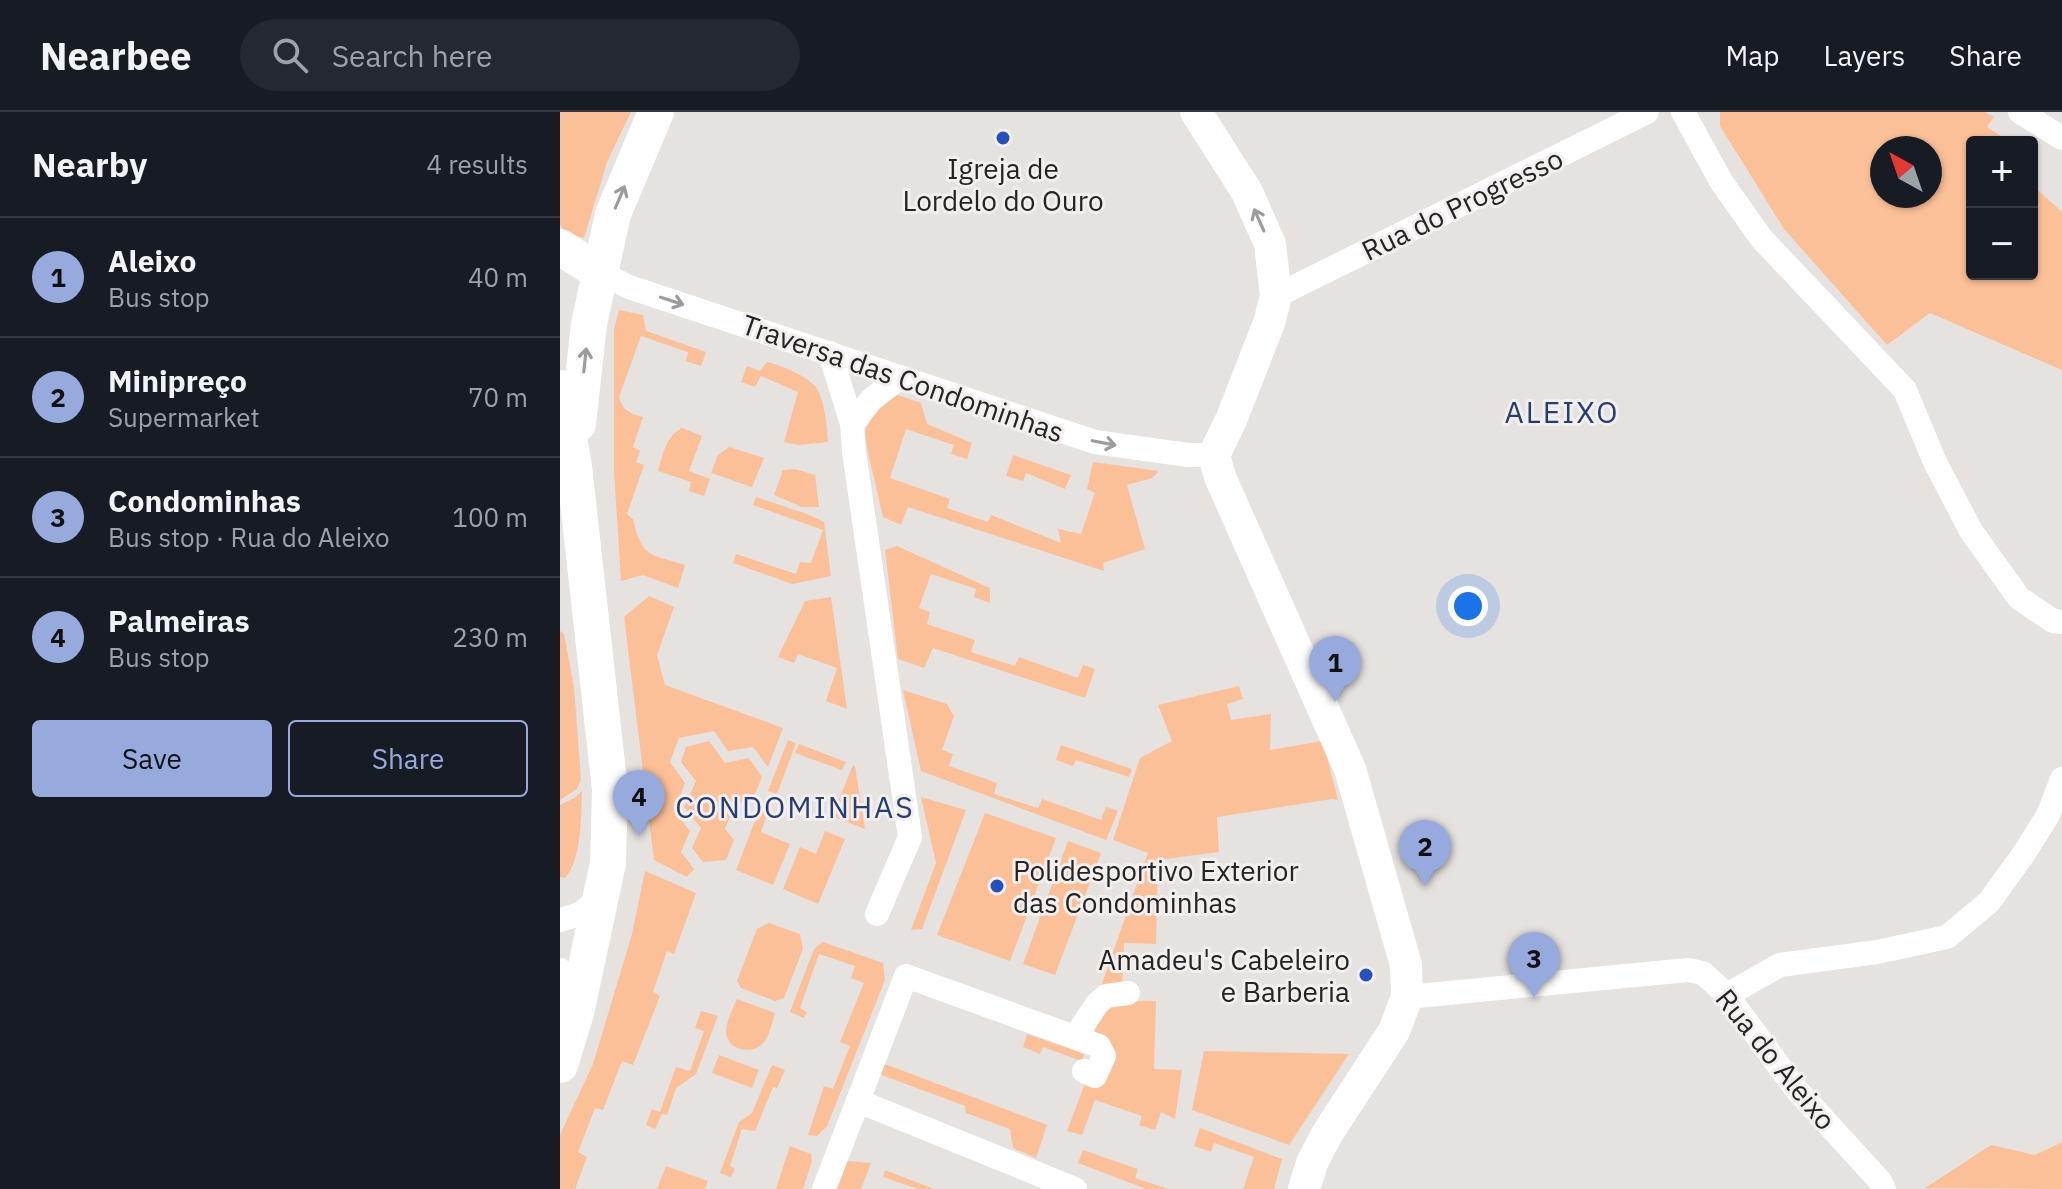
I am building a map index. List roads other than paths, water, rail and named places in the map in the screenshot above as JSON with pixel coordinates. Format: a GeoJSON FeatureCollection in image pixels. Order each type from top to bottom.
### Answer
{"type":"FeatureCollection","features":[{"type":"Feature","properties":{"kind":"main road"},"geometry":{"type":"LineString","coordinates":[[574,466],[589,324],[599,272],[613,214],[656,112]]}},
{"type":"Feature","properties":{"kind":"main road"},"geometry":{"type":"LineString","coordinates":[[560,247],[599,272]]}},
{"type":"Feature","properties":{"kind":"main road"},"geometry":{"type":"LineString","coordinates":[[560,388],[574,466],[610,790],[608,863],[576,1013],[560,1065]]}},
{"type":"Feature","properties":{"kind":"street"},"geometry":{"type":"LineString","coordinates":[[1196,112],[1247,192],[1270,244],[1276,296],[1269,323],[1214,455],[1220,477],[1350,769],[1406,965],[1407,997],[1394,1031],[1327,1134],[1312,1163],[1304,1189]]}},
{"type":"Feature","properties":{"kind":"street","name":"Rua do Progresso"},"geometry":{"type":"LineString","coordinates":[[1276,296],[1647,112]]}},
{"type":"Feature","properties":{"kind":"street"},"geometry":{"type":"LineString","coordinates":[[1683,112],[1722,183],[1762,239],[1905,390],[1934,460],[1971,531],[2019,598],[2053,621],[2062,622]]}},
{"type":"Feature","properties":{"kind":"street"},"geometry":{"type":"LineString","coordinates":[[2020,112],[2062,138]]}},
{"type":"Feature","properties":{"kind":"street","name":"Traversa das Condominhas"},"geometry":{"type":"LineString","coordinates":[[599,272],[629,287],[1095,442],[1188,455],[1214,455]]}},
{"type":"Feature","properties":{"kind":"street"},"geometry":{"type":"LineString","coordinates":[[830,353],[852,424],[910,837],[877,914]]}},
{"type":"Feature","properties":{"kind":"street"},"geometry":{"type":"LineString","coordinates":[[852,424],[871,400],[900,377]]}},
{"type":"Feature","properties":{"kind":"street"},"geometry":{"type":"LineString","coordinates":[[1727,995],[1780,965],[1877,952],[1947,937],[1989,902],[2048,815],[2062,779]]}},
{"type":"Feature","properties":{"kind":"street"},"geometry":{"type":"LineString","coordinates":[[560,920],[580,914],[602,896]]}},
{"type":"Feature","properties":{"kind":"street"},"geometry":{"type":"LineString","coordinates":[[560,970],[576,1013]]}},
{"type":"Feature","properties":{"kind":"street","name":"Rua do Aleixo"},"geometry":{"type":"LineString","coordinates":[[1407,997],[1688,970],[1703,973],[1727,995],[1796,1089],[1884,1189]]}},
{"type":"Feature","properties":{"kind":"street"},"geometry":{"type":"LineString","coordinates":[[824,1189],[906,976],[1099,1046],[1104,1056],[1095,1076],[1084,1071]]}},
{"type":"Feature","properties":{"kind":"street"},"geometry":{"type":"LineString","coordinates":[[1075,1037],[1106,996],[1128,993]]}},
{"type":"Feature","properties":{"kind":"street"},"geometry":{"type":"LineString","coordinates":[[858,1101],[1075,1189]]}},
{"type":"Feature","properties":{"kind":"place","name":"Igreja de Lordelo do Ouro"},"geometry":{"type":"Point","coordinates":[1003,138]}},
{"type":"Feature","properties":{"kind":"place","name":"Aleixo"},"geometry":{"type":"Point","coordinates":[1335,702]}},
{"type":"Feature","properties":{"kind":"place","name":"Palmeiras"},"geometry":{"type":"Point","coordinates":[639,836]}},
{"type":"Feature","properties":{"kind":"place","name":"Polidesportivo Exterior das Condominhas"},"geometry":{"type":"Point","coordinates":[997,886]}},
{"type":"Feature","properties":{"kind":"place","name":"Minipreço"},"geometry":{"type":"Point","coordinates":[1425,886]}},
{"type":"Feature","properties":{"kind":"place","name":"Amadeu's Cabeleiro e Barberia"},"geometry":{"type":"Point","coordinates":[1366,975]}},
{"type":"Feature","properties":{"kind":"place","name":"Condominhas"},"geometry":{"type":"Point","coordinates":[1534,998]}},
{"type":"Feature","properties":{"kind":"district","name":"ALEIXO"},"geometry":{"type":"Point","coordinates":[1562,411]}},
{"type":"Feature","properties":{"kind":"district","name":"CONDOMINHAS"},"geometry":{"type":"Point","coordinates":[795,806]}}]}
